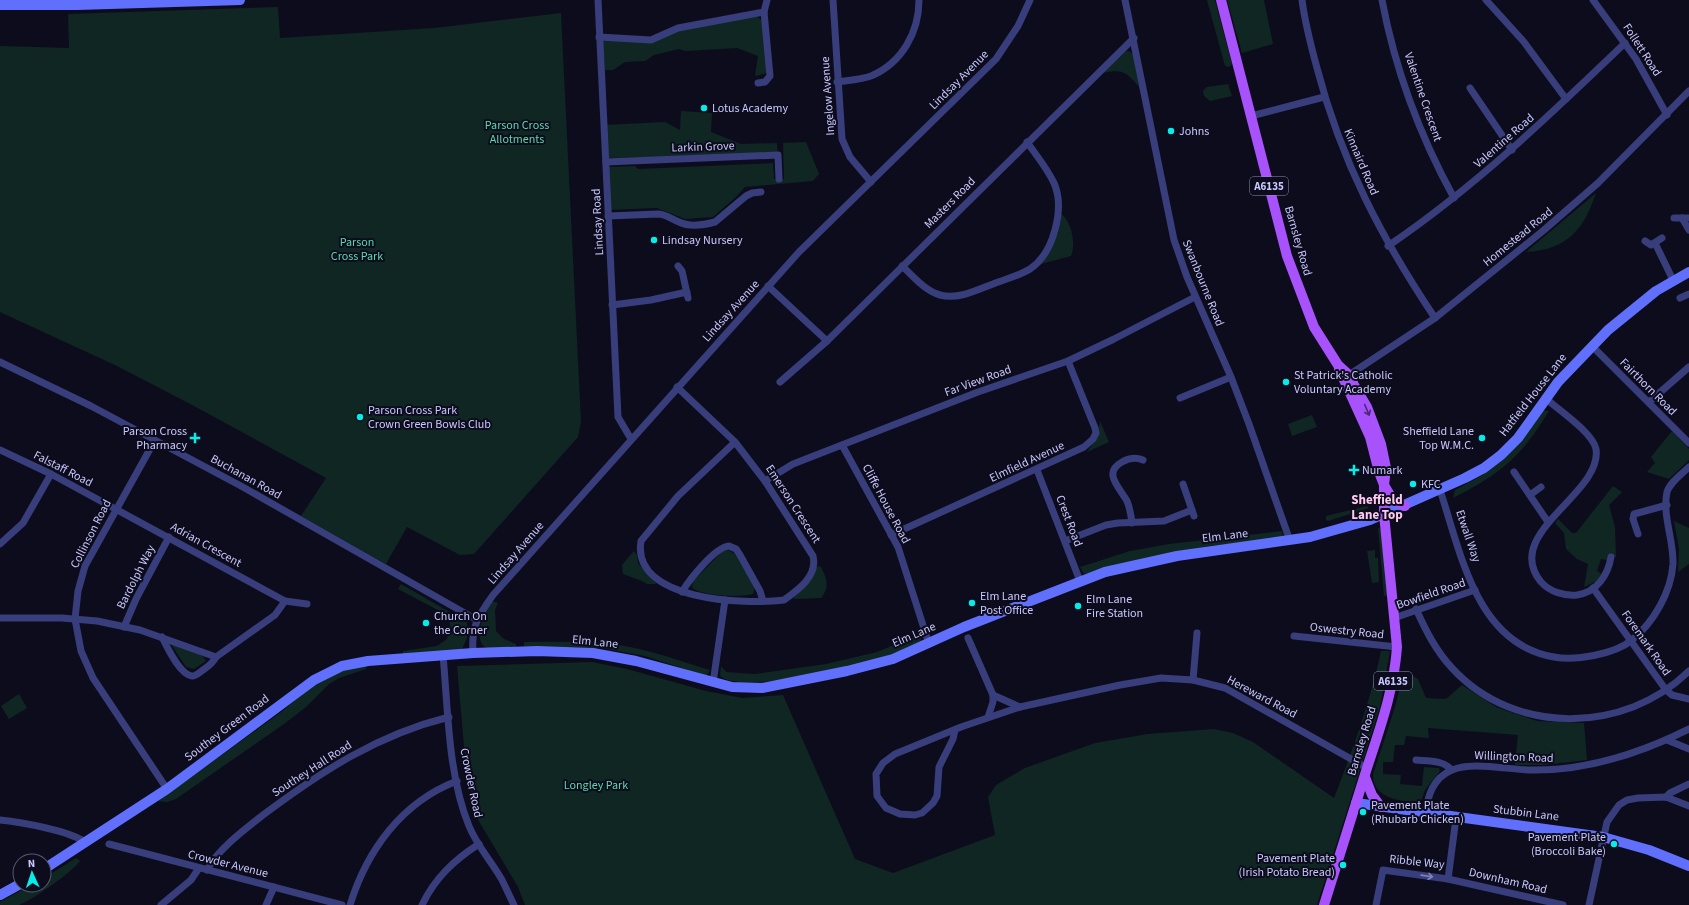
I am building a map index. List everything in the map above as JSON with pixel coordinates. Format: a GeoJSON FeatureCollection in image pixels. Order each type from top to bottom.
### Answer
{"type":"FeatureCollection","features":[{"type":"Feature","properties":{"kind":"main road","name":"Barnsley Road"},"geometry":{"type":"LineString","coordinates":[[1221,0],[1287,256],[1297,285],[1314,327],[1367,407],[1381,444],[1386,468],[1384,485],[1384,514],[1397,647],[1391,689],[1324,905]]}},
{"type":"Feature","properties":{"kind":"main road"},"geometry":{"type":"LineString","coordinates":[[1384,485],[1393,500],[1405,506]]}},
{"type":"Feature","properties":{"kind":"main road"},"geometry":{"type":"LineString","coordinates":[[1366,772],[1372,795],[1382,807]]}},
{"type":"Feature","properties":{"kind":"street"},"geometry":{"type":"LineString","coordinates":[[0,5],[77,5],[240,0]]}},
{"type":"Feature","properties":{"kind":"street","name":"Lindsay Road"},"geometry":{"type":"LineString","coordinates":[[598,0],[618,417],[631,438]]}},
{"type":"Feature","properties":{"kind":"street"},"geometry":{"type":"LineString","coordinates":[[758,83],[765,82],[770,76],[764,12],[766,0]]}},
{"type":"Feature","properties":{"kind":"street","name":"Ingelow Avenue"},"geometry":{"type":"LineString","coordinates":[[833,0],[842,139],[850,157],[871,182]]}},
{"type":"Feature","properties":{"kind":"street"},"geometry":{"type":"LineString","coordinates":[[838,82],[870,76],[879,72],[896,59],[909,42],[914,32],[917,21],[919,0]]}},
{"type":"Feature","properties":{"kind":"street","name":"Lindsay Avenue"},"geometry":{"type":"LineString","coordinates":[[473,653],[473,628],[493,595],[631,438],[799,252],[996,59],[1018,26],[1030,0]]}},
{"type":"Feature","properties":{"kind":"street","name":"Swanbourne Road"},"geometry":{"type":"LineString","coordinates":[[1125,0],[1134,38],[1174,240],[1195,297],[1231,377],[1290,541]]}},
{"type":"Feature","properties":{"kind":"street","name":"Kinnaird Road"},"geometry":{"type":"LineString","coordinates":[[1302,0],[1324,97],[1348,164],[1388,246],[1435,318]]}},
{"type":"Feature","properties":{"kind":"street","name":"Valentine Crescent"},"geometry":{"type":"LineString","coordinates":[[1382,0],[1390,34],[1413,111],[1424,139],[1454,198]]}},
{"type":"Feature","properties":{"kind":"street"},"geometry":{"type":"LineString","coordinates":[[1486,0],[1524,42],[1566,99]]}},
{"type":"Feature","properties":{"kind":"street","name":"Follett Road"},"geometry":{"type":"LineString","coordinates":[[1593,0],[1625,43],[1652,86],[1667,115]]}},
{"type":"Feature","properties":{"kind":"street"},"geometry":{"type":"LineString","coordinates":[[600,38],[651,40],[678,28],[764,12]]}},
{"type":"Feature","properties":{"kind":"street","name":"Masters Road"},"geometry":{"type":"LineString","coordinates":[[780,382],[827,341],[1134,38]]}},
{"type":"Feature","properties":{"kind":"street","name":"Valentine Road"},"geometry":{"type":"LineString","coordinates":[[1388,246],[1422,223],[1512,150],[1625,43]]}},
{"type":"Feature","properties":{"kind":"street"},"geometry":{"type":"LineString","coordinates":[[1470,88],[1512,150]]}},
{"type":"Feature","properties":{"kind":"street","name":"Homestead Road"},"geometry":{"type":"LineString","coordinates":[[1346,377],[1435,318],[1568,210],[1689,92]]}},
{"type":"Feature","properties":{"kind":"street"},"geometry":{"type":"LineString","coordinates":[[1251,116],[1324,97]]}},
{"type":"Feature","properties":{"kind":"street"},"geometry":{"type":"LineString","coordinates":[[902,266],[930,291],[940,296],[954,296],[999,282],[1031,268],[1050,244],[1055,233],[1058,204],[1054,183],[1027,142]]}},
{"type":"Feature","properties":{"kind":"street","name":"Larkin Grove"},"geometry":{"type":"LineString","coordinates":[[606,162],[778,155],[779,179]]}},
{"type":"Feature","properties":{"kind":"street"},"geometry":{"type":"LineString","coordinates":[[608,216],[663,214],[687,224],[710,223],[715,222],[746,196],[752,193],[761,192]]}},
{"type":"Feature","properties":{"kind":"street"},"geometry":{"type":"LineString","coordinates":[[1674,218],[1686,218],[1689,230]]}},
{"type":"Feature","properties":{"kind":"street"},"geometry":{"type":"LineString","coordinates":[[1645,241],[1649,245],[1662,238]]}},
{"type":"Feature","properties":{"kind":"street"},"geometry":{"type":"LineString","coordinates":[[1655,243],[1673,280]]}},
{"type":"Feature","properties":{"kind":"street"},"geometry":{"type":"LineString","coordinates":[[612,305],[688,295],[682,271],[678,266]]}},
{"type":"Feature","properties":{"kind":"street","name":"Hatfield House Lane"},"geometry":{"type":"LineString","coordinates":[[1384,514],[1405,506],[1478,472],[1501,455],[1518,438],[1545,398],[1592,346],[1623,316],[1673,280],[1689,272]]}},
{"type":"Feature","properties":{"kind":"street"},"geometry":{"type":"LineString","coordinates":[[768,286],[827,341]]}},
{"type":"Feature","properties":{"kind":"street"},"geometry":{"type":"LineString","coordinates":[[1680,298],[1689,294]]}},
{"type":"Feature","properties":{"kind":"street","name":"Far View Road"},"geometry":{"type":"LineString","coordinates":[[766,481],[793,464],[978,392],[1068,361],[1195,297]]}},
{"type":"Feature","properties":{"kind":"street","name":"Fairthorn Road"},"geometry":{"type":"LineString","coordinates":[[1592,346],[1689,443]]}},
{"type":"Feature","properties":{"kind":"street","name":"Elmfield Avenue"},"geometry":{"type":"LineString","coordinates":[[891,535],[1037,470],[1090,443],[1096,433],[1068,361]]}},
{"type":"Feature","properties":{"kind":"street","name":"Buchanan Road"},"geometry":{"type":"LineString","coordinates":[[0,362],[91,406],[241,486],[477,620]]}},
{"type":"Feature","properties":{"kind":"street"},"geometry":{"type":"LineString","coordinates":[[1649,402],[1689,367]]}},
{"type":"Feature","properties":{"kind":"street"},"geometry":{"type":"LineString","coordinates":[[1180,398],[1231,377]]}},
{"type":"Feature","properties":{"kind":"street","name":"Emerson Crescent"},"geometry":{"type":"LineString","coordinates":[[677,387],[735,442],[766,481],[809,549],[814,561],[813,568],[808,579],[792,595],[784,600],[725,600],[682,592],[668,587],[646,567],[642,560],[640,553],[641,541],[678,496],[735,442]]}},
{"type":"Feature","properties":{"kind":"street"},"geometry":{"type":"LineString","coordinates":[[1545,398],[1587,434],[1596,447],[1597,455],[1596,464],[1589,477],[1548,522],[1535,542],[1533,551],[1534,568],[1538,578],[1549,589],[1567,595],[1586,593],[1594,588],[1608,571],[1612,557]]}},
{"type":"Feature","properties":{"kind":"street","name":"Collinson Road"},"geometry":{"type":"LineString","coordinates":[[155,440],[85,566],[78,591],[75,619],[81,651],[93,678],[167,789]]}},
{"type":"Feature","properties":{"kind":"street","name":"Cliffe House Road"},"geometry":{"type":"LineString","coordinates":[[842,445],[898,547],[929,644]]}},
{"type":"Feature","properties":{"kind":"street","name":"Falstaff Road"},"geometry":{"type":"LineString","coordinates":[[0,450],[51,474],[116,508]]}},
{"type":"Feature","properties":{"kind":"street"},"geometry":{"type":"LineString","coordinates":[[1132,523],[1130,508],[1115,486],[1113,472],[1115,467],[1126,460],[1132,458],[1143,460]]}},
{"type":"Feature","properties":{"kind":"street","name":"Bowfield Road"},"geometry":{"type":"LineString","coordinates":[[1394,618],[1416,609],[1476,590],[1483,606],[1503,632],[1517,643],[1537,652],[1562,658],[1581,658],[1598,654],[1631,641],[1641,632],[1660,606],[1670,580],[1673,548],[1667,505],[1667,493],[1670,485],[1689,467]]}},
{"type":"Feature","properties":{"kind":"street","name":"Crest Road"},"geometry":{"type":"LineString","coordinates":[[1037,470],[1080,581]]}},
{"type":"Feature","properties":{"kind":"street"},"geometry":{"type":"LineString","coordinates":[[1514,472],[1548,522]]}},
{"type":"Feature","properties":{"kind":"street"},"geometry":{"type":"LineString","coordinates":[[0,544],[23,524],[51,474]]}},
{"type":"Feature","properties":{"kind":"street"},"geometry":{"type":"LineString","coordinates":[[1065,541],[1106,525],[1164,521],[1193,513],[1183,484]]}},
{"type":"Feature","properties":{"kind":"street"},"geometry":{"type":"LineString","coordinates":[[1530,495],[1541,487]]}},
{"type":"Feature","properties":{"kind":"street","name":"Etwall Way"},"geometry":{"type":"LineString","coordinates":[[1440,490],[1476,590]]}},
{"type":"Feature","properties":{"kind":"street"},"geometry":{"type":"LineString","coordinates":[[1638,534],[1633,519],[1634,514],[1667,505]]}},
{"type":"Feature","properties":{"kind":"street","name":"Adrian Crescent"},"geometry":{"type":"LineString","coordinates":[[116,508],[285,601],[308,604]]}},
{"type":"Feature","properties":{"kind":"street","name":"Elm Lane"},"geometry":{"type":"LineString","coordinates":[[443,655],[537,651],[593,653],[636,661],[713,684],[747,688],[781,685],[869,666],[893,659],[963,628],[1104,572],[1177,556],[1290,541],[1328,533],[1384,514]]}},
{"type":"Feature","properties":{"kind":"street","name":"Bardolph Way"},"geometry":{"type":"LineString","coordinates":[[124,627],[136,599],[169,537]]}},
{"type":"Feature","properties":{"kind":"street"},"geometry":{"type":"LineString","coordinates":[[682,592],[688,582],[719,549],[729,546],[736,550],[740,555],[760,590],[763,601]]}},
{"type":"Feature","properties":{"kind":"street","name":"Foremark Road"},"geometry":{"type":"LineString","coordinates":[[1594,588],[1666,690],[1672,695],[1689,699]]}},
{"type":"Feature","properties":{"kind":"street"},"geometry":{"type":"LineString","coordinates":[[713,684],[725,600]]}},
{"type":"Feature","properties":{"kind":"street"},"geometry":{"type":"LineString","coordinates":[[162,638],[173,659],[182,670],[190,675],[196,675],[211,664],[216,657],[276,615],[285,601]]}},
{"type":"Feature","properties":{"kind":"street"},"geometry":{"type":"LineString","coordinates":[[1416,609],[1434,647],[1453,670],[1479,691],[1514,709],[1534,715],[1560,719],[1594,718],[1628,709],[1666,690],[1689,671]]}},
{"type":"Feature","properties":{"kind":"street"},"geometry":{"type":"LineString","coordinates":[[0,618],[75,619],[97,621],[162,638],[216,657]]}},
{"type":"Feature","properties":{"kind":"street"},"geometry":{"type":"LineString","coordinates":[[1193,680],[1197,633]]}},
{"type":"Feature","properties":{"kind":"street","name":"Oswestry Road"},"geometry":{"type":"LineString","coordinates":[[1294,636],[1397,647]]}},
{"type":"Feature","properties":{"kind":"street"},"geometry":{"type":"LineString","coordinates":[[968,638],[993,695],[993,702],[988,717]]}},
{"type":"Feature","properties":{"kind":"street","name":"Southey Green Road"},"geometry":{"type":"LineString","coordinates":[[52,865],[167,789],[299,691],[328,672],[356,663],[443,655]]}},
{"type":"Feature","properties":{"kind":"street","name":"Crowder Road"},"geometry":{"type":"LineString","coordinates":[[443,655],[457,781],[469,826],[502,880],[514,905]]}},
{"type":"Feature","properties":{"kind":"street","name":"Hereward Road"},"geometry":{"type":"LineString","coordinates":[[955,730],[953,739],[948,746],[940,767],[936,796],[933,803],[922,813],[916,815],[900,814],[886,808],[877,796],[876,774],[883,762],[895,754],[955,730],[988,717],[1020,707],[1141,681],[1176,678],[1214,684],[1238,694],[1353,761],[1366,772]]}},
{"type":"Feature","properties":{"kind":"street"},"geometry":{"type":"LineString","coordinates":[[993,695],[1020,707]]}},
{"type":"Feature","properties":{"kind":"street","name":"Southey Hall Road"},"geometry":{"type":"LineString","coordinates":[[161,905],[191,880],[248,827],[325,770],[350,755],[399,732],[449,717]]}},
{"type":"Feature","properties":{"kind":"street","name":"Willington Road"},"geometry":{"type":"LineString","coordinates":[[1451,770],[1469,766],[1531,770],[1561,769],[1610,760],[1640,752],[1689,729]]}},
{"type":"Feature","properties":{"kind":"street"},"geometry":{"type":"LineString","coordinates":[[1667,740],[1689,749]]}},
{"type":"Feature","properties":{"kind":"street"},"geometry":{"type":"LineString","coordinates":[[1416,760],[1442,763],[1448,765],[1451,770],[1432,787],[1428,796],[1425,814]]}},
{"type":"Feature","properties":{"kind":"street"},"geometry":{"type":"LineString","coordinates":[[350,905],[360,877],[368,861],[392,827],[414,805],[428,795],[457,781]]}},
{"type":"Feature","properties":{"kind":"street"},"geometry":{"type":"LineString","coordinates":[[1666,797],[1670,793],[1689,784]]}},
{"type":"Feature","properties":{"kind":"street"},"geometry":{"type":"LineString","coordinates":[[1589,905],[1607,822],[1619,805],[1627,800],[1638,798],[1666,797],[1689,806]]}},
{"type":"Feature","properties":{"kind":"street","name":"Stubbin Lane"},"geometry":{"type":"LineString","coordinates":[[1356,804],[1603,837],[1649,850],[1689,866]]}},
{"type":"Feature","properties":{"kind":"street","name":"Ribble Way"},"geometry":{"type":"LineString","coordinates":[[1376,905],[1383,870],[1448,878],[1456,818]]}},
{"type":"Feature","properties":{"kind":"street"},"geometry":{"type":"LineString","coordinates":[[0,820],[26,824],[76,836],[86,843]]}},
{"type":"Feature","properties":{"kind":"street","name":"Crowder Avenue"},"geometry":{"type":"LineString","coordinates":[[109,844],[342,905]]}},
{"type":"Feature","properties":{"kind":"street"},"geometry":{"type":"LineString","coordinates":[[422,905],[433,886],[452,864],[479,844]]}},
{"type":"Feature","properties":{"kind":"street","name":"Downham Road"},"geometry":{"type":"LineString","coordinates":[[1448,878],[1563,905]]}},
{"type":"Feature","properties":{"kind":"street"},"geometry":{"type":"LineString","coordinates":[[266,905],[274,887]]}},
{"type":"Feature","properties":{"kind":"street"},"geometry":{"type":"LineString","coordinates":[[0,895],[12,888]]}},
{"type":"Feature","properties":{"kind":"green space"},"geometry":{"type":"Polygon","coordinates":[[[1207,0],[1215,0],[1232,64],[1229,67],[1225,66],[1207,0]]]}},
{"type":"Feature","properties":{"kind":"green space"},"geometry":{"type":"Polygon","coordinates":[[[1227,0],[1264,0],[1273,44],[1242,53],[1227,0]]]}},
{"type":"Feature","properties":{"kind":"green space","name":"Parson Cross Park"},"geometry":{"type":"Polygon","coordinates":[[[278,7],[280,38],[434,28],[561,13],[581,422],[578,437],[474,554],[460,555],[407,527],[386,564],[301,516],[326,478],[117,366],[0,312],[0,46],[69,48],[68,14],[278,7]]]}},
{"type":"Feature","properties":{"kind":"green space"},"geometry":{"type":"Polygon","coordinates":[[[752,16],[758,17],[762,21],[767,73],[755,76],[758,56],[737,48],[686,51],[679,49],[654,55],[645,61],[625,62],[613,70],[605,70],[603,41],[615,40],[649,43],[681,30],[752,16]]]}},
{"type":"Feature","properties":{"kind":"green space"},"geometry":{"type":"Polygon","coordinates":[[[1126,51],[1133,54],[1139,87],[1127,74],[1123,72],[1114,71],[1102,73],[1126,51]]]}},
{"type":"Feature","properties":{"kind":"green space"},"geometry":{"type":"Polygon","coordinates":[[[1228,84],[1232,96],[1210,101],[1204,96],[1203,91],[1207,87],[1228,84]]]}},
{"type":"Feature","properties":{"kind":"green space"},"geometry":{"type":"Polygon","coordinates":[[[681,111],[712,113],[711,132],[741,144],[777,143],[778,155],[606,158],[603,125],[665,122],[680,130],[681,111]]]}},
{"type":"Feature","properties":{"kind":"green space"},"geometry":{"type":"Polygon","coordinates":[[[806,142],[819,174],[813,181],[745,187],[713,217],[685,219],[657,208],[608,210],[606,167],[635,166],[638,169],[773,163],[774,179],[784,179],[783,143],[806,142]]]}},
{"type":"Feature","properties":{"kind":"green space"},"geometry":{"type":"Polygon","coordinates":[[[1596,193],[1586,217],[1572,235],[1553,247],[1526,252],[1596,193]]]}},
{"type":"Feature","properties":{"kind":"green space"},"geometry":{"type":"Polygon","coordinates":[[[1060,213],[1067,221],[1072,233],[1073,245],[1071,256],[1041,264],[1058,233],[1060,213]]]}},
{"type":"Feature","properties":{"kind":"green space"},"geometry":{"type":"Polygon","coordinates":[[[1542,410],[1549,411],[1529,441],[1508,463],[1484,481],[1453,498],[1455,490],[1483,475],[1497,464],[1542,410]]]}},
{"type":"Feature","properties":{"kind":"green space"},"geometry":{"type":"Polygon","coordinates":[[[1312,415],[1317,427],[1292,436],[1288,424],[1312,415]]]}},
{"type":"Feature","properties":{"kind":"green space"},"geometry":{"type":"Polygon","coordinates":[[[1100,421],[1109,442],[1087,452],[1098,436],[1100,421]]]}},
{"type":"Feature","properties":{"kind":"green space"},"geometry":{"type":"Polygon","coordinates":[[[1672,431],[1689,449],[1689,460],[1669,479],[1647,472],[1655,463],[1651,457],[1672,431]]]}},
{"type":"Feature","properties":{"kind":"green space"},"geometry":{"type":"Polygon","coordinates":[[[1613,486],[1622,492],[1609,505],[1615,527],[1616,557],[1609,556],[1607,560],[1601,559],[1597,571],[1602,574],[1599,580],[1584,587],[1588,564],[1577,559],[1566,549],[1564,533],[1555,523],[1558,519],[1572,533],[1576,533],[1613,486]]]}},
{"type":"Feature","properties":{"kind":"green space"},"geometry":{"type":"Polygon","coordinates":[[[1367,506],[1369,508],[1328,521],[1326,520],[1326,516],[1367,506]]]}},
{"type":"Feature","properties":{"kind":"green space"},"geometry":{"type":"Polygon","coordinates":[[[1674,521],[1689,528],[1689,564],[1678,572],[1679,549],[1674,521]]]}},
{"type":"Feature","properties":{"kind":"green space"},"geometry":{"type":"Polygon","coordinates":[[[1378,528],[1381,529],[1388,595],[1384,596],[1378,528]]]}},
{"type":"Feature","properties":{"kind":"green space"},"geometry":{"type":"Polygon","coordinates":[[[1282,531],[1283,536],[1278,539],[1208,546],[1084,574],[1080,567],[1130,551],[1169,544],[1282,531]]]}},
{"type":"Feature","properties":{"kind":"green space"},"geometry":{"type":"Polygon","coordinates":[[[724,550],[729,551],[739,558],[755,587],[753,594],[721,596],[704,593],[692,588],[693,581],[724,550]]]}},
{"type":"Feature","properties":{"kind":"green space"},"geometry":{"type":"Polygon","coordinates":[[[1375,550],[1375,558],[1378,558],[1379,582],[1372,583],[1367,551],[1375,550]]]}},
{"type":"Feature","properties":{"kind":"green space"},"geometry":{"type":"Polygon","coordinates":[[[634,551],[637,555],[638,563],[657,584],[647,584],[623,574],[622,565],[634,551]]]}},
{"type":"Feature","properties":{"kind":"green space"},"geometry":{"type":"Polygon","coordinates":[[[818,566],[821,567],[827,583],[826,590],[821,598],[793,599],[818,566]]]}},
{"type":"Feature","properties":{"kind":"green space"},"geometry":{"type":"Polygon","coordinates":[[[401,584],[467,622],[467,638],[460,654],[403,658],[403,651],[437,646],[447,639],[450,627],[449,616],[398,589],[401,584]]]}},
{"type":"Feature","properties":{"kind":"green space"},"geometry":{"type":"Polygon","coordinates":[[[490,601],[498,603],[495,610],[496,631],[504,639],[516,644],[516,647],[492,649],[485,647],[482,644],[480,638],[481,625],[490,601]]]}},
{"type":"Feature","properties":{"kind":"green space"},"geometry":{"type":"Polygon","coordinates":[[[922,633],[921,642],[916,645],[865,663],[828,672],[766,682],[731,681],[720,676],[721,666],[726,672],[755,674],[826,664],[877,652],[922,633]]]}},
{"type":"Feature","properties":{"kind":"green space"},"geometry":{"type":"Polygon","coordinates":[[[524,642],[588,642],[609,644],[660,654],[710,670],[707,675],[703,675],[645,656],[601,648],[524,646],[524,642]]]}},
{"type":"Feature","properties":{"kind":"green space"},"geometry":{"type":"Polygon","coordinates":[[[171,644],[196,652],[206,661],[194,669],[186,667],[171,644]]]}},
{"type":"Feature","properties":{"kind":"green space","name":"Longley Park"},"geometry":{"type":"Polygon","coordinates":[[[1381,651],[1390,651],[1380,707],[1317,905],[525,905],[518,887],[477,818],[466,769],[457,666],[592,662],[627,669],[706,691],[742,698],[783,695],[855,859],[893,873],[995,835],[988,797],[996,785],[1025,768],[1095,743],[1148,734],[1214,729],[1233,733],[1253,742],[1334,798],[1348,762],[1372,689],[1381,651]]]}},
{"type":"Feature","properties":{"kind":"green space"},"geometry":{"type":"Polygon","coordinates":[[[366,665],[366,669],[339,678],[329,684],[306,707],[284,724],[176,799],[167,802],[158,801],[280,713],[312,686],[338,672],[366,665]]]}},
{"type":"Feature","properties":{"kind":"green space"},"geometry":{"type":"Polygon","coordinates":[[[1404,671],[1418,679],[1426,698],[1446,699],[1462,685],[1496,707],[1537,721],[1584,723],[1587,760],[1543,765],[1515,765],[1518,735],[1428,728],[1429,738],[1406,736],[1404,745],[1395,745],[1393,762],[1383,762],[1383,774],[1401,775],[1400,784],[1422,786],[1424,767],[1439,768],[1440,771],[1425,790],[1421,801],[1418,803],[1388,797],[1377,789],[1373,774],[1395,707],[1404,671]]]}},
{"type":"Feature","properties":{"kind":"green space"},"geometry":{"type":"Polygon","coordinates":[[[19,694],[27,708],[9,719],[1,706],[19,694]]]}},
{"type":"Feature","properties":{"kind":"green space"},"geometry":{"type":"Polygon","coordinates":[[[76,858],[80,861],[52,885],[52,873],[76,858]]]}},
{"type":"Feature","properties":{"kind":"green space"},"geometry":{"type":"Polygon","coordinates":[[[16,893],[40,893],[19,905],[0,905],[0,902],[16,893]]]}},
{"type":"Feature","properties":{"kind":"place","name":"Lotus Academy"},"geometry":{"type":"Point","coordinates":[704,108]}},
{"type":"Feature","properties":{"kind":"place","name":"Johns"},"geometry":{"type":"Point","coordinates":[1171,131]}},
{"type":"Feature","properties":{"kind":"place","name":"Lindsay Nursery"},"geometry":{"type":"Point","coordinates":[654,240]}},
{"type":"Feature","properties":{"kind":"place","name":"St Patrick's Catholic Voluntary Academy"},"geometry":{"type":"Point","coordinates":[1286,382]}},
{"type":"Feature","properties":{"kind":"place","name":"Parson Cross Park Crown Green Bowls Club"},"geometry":{"type":"Point","coordinates":[360,417]}},
{"type":"Feature","properties":{"kind":"place","name":"Parson Cross Pharmacy"},"geometry":{"type":"Point","coordinates":[195,438]}},
{"type":"Feature","properties":{"kind":"place","name":"Sheffield Lane Top W.M.C."},"geometry":{"type":"Point","coordinates":[1482,438]}},
{"type":"Feature","properties":{"kind":"place","name":"Numark"},"geometry":{"type":"Point","coordinates":[1354,470]}},
{"type":"Feature","properties":{"kind":"place","name":"KFC"},"geometry":{"type":"Point","coordinates":[1413,484]}},
{"type":"Feature","properties":{"kind":"place","name":"Elm Lane Post Office"},"geometry":{"type":"Point","coordinates":[972,603]}},
{"type":"Feature","properties":{"kind":"place","name":"Elm Lane Fire Station"},"geometry":{"type":"Point","coordinates":[1078,606]}},
{"type":"Feature","properties":{"kind":"place","name":"Church On the Corner"},"geometry":{"type":"Point","coordinates":[426,623]}},
{"type":"Feature","properties":{"kind":"place","name":"Pavement Plate (Rhubarb Chicken)"},"geometry":{"type":"Point","coordinates":[1363,812]}},
{"type":"Feature","properties":{"kind":"place","name":"Pavement Plate (Broccoli Bake)"},"geometry":{"type":"Point","coordinates":[1614,844]}},
{"type":"Feature","properties":{"kind":"place","name":"Pavement Plate (Irish Potato Bread)"},"geometry":{"type":"Point","coordinates":[1343,865]}},
{"type":"Feature","properties":{"kind":"district","name":"Sheffield Lane Top"},"geometry":{"type":"Point","coordinates":[1377,508]}},
{"type":"Feature","properties":{"kind":"park label","name":"Parson Cross Allotments"},"geometry":{"type":"Point","coordinates":[517,132]}}]}
